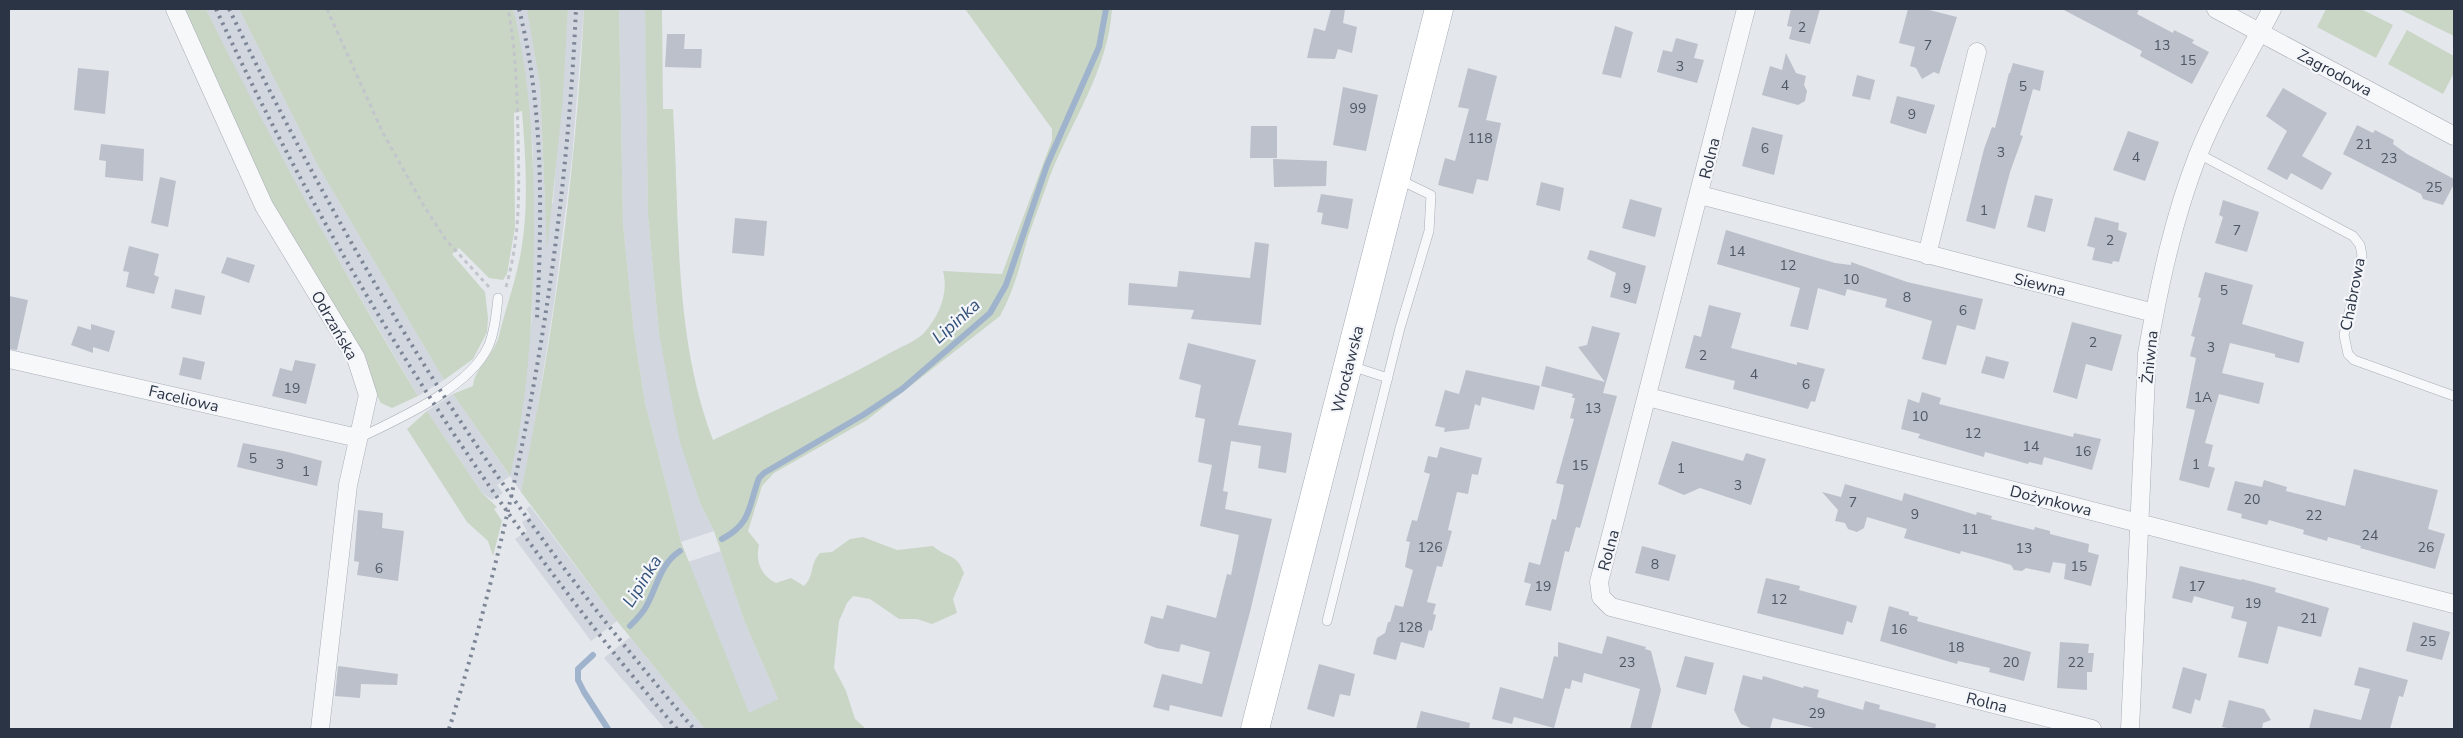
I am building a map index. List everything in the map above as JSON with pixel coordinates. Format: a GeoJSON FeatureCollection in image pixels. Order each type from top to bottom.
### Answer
{"type":"FeatureCollection","features":[{"type":"Feature","properties":{"kind":"main road","name":"Wrocławska"},"geometry":{"type":"LineString","coordinates":[[1256,729],[1440,9]]}},
{"type":"Feature","properties":{"kind":"street","name":"Odrzańska"},"geometry":{"type":"LineString","coordinates":[[175,9],[264,206],[356,358],[368,396],[348,485],[320,729]]}},
{"type":"Feature","properties":{"kind":"street","name":"Rolna"},"geometry":{"type":"LineString","coordinates":[[1746,9],[1600,582],[1601,597],[1611,606],[2092,729]]}},
{"type":"Feature","properties":{"kind":"street","name":"Zagrodowa"},"geometry":{"type":"LineString","coordinates":[[2216,9],[2454,136]]}},
{"type":"Feature","properties":{"kind":"street","name":"Żniwna"},"geometry":{"type":"LineString","coordinates":[[2130,729],[2147,354],[2154,313],[2171,238],[2199,154],[2272,9]]}},
{"type":"Feature","properties":{"kind":"street"},"geometry":{"type":"LineString","coordinates":[[1927,254],[1977,52]]}},
{"type":"Feature","properties":{"kind":"street","name":"Siewna"},"geometry":{"type":"LineString","coordinates":[[1700,195],[2154,313]]}},
{"type":"Feature","properties":{"kind":"street","name":"Faceliowa"},"geometry":{"type":"LineString","coordinates":[[9,359],[358,438]]}},
{"type":"Feature","properties":{"kind":"street","name":"Dożynkowa"},"geometry":{"type":"LineString","coordinates":[[1648,397],[2454,604]]}},
{"type":"Feature","properties":{"kind":"lane","name":"Chabrowa"},"geometry":{"type":"LineString","coordinates":[[2199,154],[2352,236],[2360,245],[2362,255],[2344,335],[2348,354],[2354,360],[2454,396]]}},
{"type":"Feature","properties":{"kind":"lane"},"geometry":{"type":"LineString","coordinates":[[1327,621],[1388,378],[1429,231],[1432,195],[1396,178]]}},
{"type":"Feature","properties":{"kind":"lane"},"geometry":{"type":"LineString","coordinates":[[358,438],[407,414],[466,377],[488,348],[495,324],[498,298]]}},
{"type":"Feature","properties":{"kind":"lane"},"geometry":{"type":"LineString","coordinates":[[1348,366],[1388,378]]}},
{"type":"Feature","properties":{"kind":"path"},"geometry":{"type":"LineString","coordinates":[[327,9],[382,131],[422,202],[446,240],[471,265],[498,298],[506,287],[515,256],[519,227],[517,112],[508,9]]}},
{"type":"Feature","properties":{"kind":"shaded area"},"geometry":{"type":"Polygon","coordinates":[[[206,9],[239,9],[317,164],[444,380],[418,396],[312,215],[256,112],[206,9]]]}},
{"type":"Feature","properties":{"kind":"shaded area"},"geometry":{"type":"Polygon","coordinates":[[[513,9],[527,9],[530,21],[540,85],[545,204],[553,203],[568,9],[584,9],[572,158],[554,303],[533,436],[521,492],[510,476],[497,485],[503,493],[492,500],[482,493],[427,411],[453,394],[509,475],[532,319],[533,260],[533,150],[523,64],[513,9]]]}},
{"type":"Feature","properties":{"kind":"shaded area"},"geometry":{"type":"Polygon","coordinates":[[[619,9],[645,9],[648,216],[659,333],[681,442],[700,503],[714,531],[681,542],[645,403],[634,333],[623,224],[619,9]]]}},
{"type":"Feature","properties":{"kind":"shaded area"},"geometry":{"type":"Polygon","coordinates":[[[530,506],[617,621],[591,641],[515,539],[527,531],[522,522],[531,516],[526,509],[530,506]]]}},
{"type":"Feature","properties":{"kind":"shaded area"},"geometry":{"type":"Polygon","coordinates":[[[721,551],[744,620],[778,699],[749,714],[688,562],[721,551]]]}},
{"type":"Feature","properties":{"kind":"shaded area"},"geometry":{"type":"Polygon","coordinates":[[[630,637],[705,729],[665,729],[604,658],[630,637]]]}},
{"type":"Feature","properties":{"kind":"green space"},"geometry":{"type":"Polygon","coordinates":[[[182,9],[206,9],[308,205],[418,396],[392,408],[381,403],[272,204],[182,9]]]}},
{"type":"Feature","properties":{"kind":"green space"},"geometry":{"type":"Polygon","coordinates":[[[239,9],[513,9],[528,91],[534,231],[526,385],[510,476],[453,394],[473,386],[477,373],[497,343],[515,278],[524,231],[526,191],[522,111],[514,113],[515,227],[507,274],[503,280],[489,278],[459,248],[452,254],[485,292],[488,318],[487,332],[473,359],[444,380],[317,164],[239,9]]]}},
{"type":"Feature","properties":{"kind":"green space"},"geometry":{"type":"Polygon","coordinates":[[[527,9],[568,9],[562,109],[547,250],[540,85],[527,9]]]}},
{"type":"Feature","properties":{"kind":"green space"},"geometry":{"type":"Polygon","coordinates":[[[584,9],[619,9],[623,224],[634,333],[645,403],[681,542],[749,713],[778,699],[744,620],[714,531],[700,503],[680,442],[659,333],[648,216],[645,9],[662,9],[663,109],[673,109],[678,234],[685,318],[700,400],[713,440],[845,377],[920,336],[934,319],[944,296],[945,280],[943,271],[1002,274],[1052,140],[1052,129],[965,9],[1112,9],[1104,53],[1088,94],[1050,176],[1028,237],[1013,287],[1000,316],[867,420],[774,473],[762,486],[748,531],[759,545],[758,557],[760,567],[766,576],[776,583],[791,578],[804,586],[810,578],[814,562],[820,553],[832,552],[850,539],[863,537],[897,550],[933,546],[958,562],[964,573],[953,599],[957,613],[932,624],[917,619],[899,619],[870,599],[853,596],[847,603],[839,621],[834,668],[846,691],[855,719],[866,729],[705,729],[617,621],[521,492],[544,373],[562,252],[575,130],[584,9]]]}},
{"type":"Feature","properties":{"kind":"green space"},"geometry":{"type":"Polygon","coordinates":[[[2326,9],[2361,9],[2393,25],[2376,58],[2317,27],[2326,9]]]}},
{"type":"Feature","properties":{"kind":"green space"},"geometry":{"type":"Polygon","coordinates":[[[2399,9],[2454,9],[2454,36],[2399,9]]]}},
{"type":"Feature","properties":{"kind":"green space"},"geometry":{"type":"Polygon","coordinates":[[[2407,30],[2454,56],[2454,73],[2443,94],[2388,64],[2407,30]]]}},
{"type":"Feature","properties":{"kind":"green space"},"geometry":{"type":"Polygon","coordinates":[[[427,411],[482,493],[497,507],[494,509],[502,521],[493,556],[488,541],[467,522],[407,429],[427,411]]]}},
{"type":"Feature","properties":{"kind":"building"},"geometry":{"type":"Polygon","coordinates":[[[1331,9],[1345,9],[1343,23],[1357,27],[1352,53],[1338,49],[1335,59],[1307,58],[1314,28],[1325,31],[1331,9]]]}},
{"type":"Feature","properties":{"kind":"building"},"geometry":{"type":"Polygon","coordinates":[[[1791,9],[1820,9],[1810,44],[1789,39],[1792,27],[1787,26],[1791,9]]]}},
{"type":"Feature","properties":{"kind":"building"},"geometry":{"type":"Polygon","coordinates":[[[1908,9],[1925,9],[1957,17],[1939,74],[1934,72],[1922,79],[1916,68],[1910,66],[1915,47],[1899,43],[1908,9]]]}},
{"type":"Feature","properties":{"kind":"building"},"geometry":{"type":"Polygon","coordinates":[[[2062,9],[2139,9],[2137,14],[2173,33],[2174,30],[2194,40],[2192,43],[2209,52],[2192,84],[2140,56],[2142,51],[2062,9]]]}},
{"type":"Feature","properties":{"kind":"building"},"geometry":{"type":"Polygon","coordinates":[[[1615,26],[1633,32],[1621,78],[1602,74],[1615,26]]]}},
{"type":"Feature","properties":{"kind":"building"},"geometry":{"type":"Polygon","coordinates":[[[667,34],[685,34],[684,49],[702,49],[701,68],[665,67],[667,34]]]}},
{"type":"Feature","properties":{"kind":"building"},"geometry":{"type":"Polygon","coordinates":[[[1676,38],[1698,44],[1694,58],[1704,60],[1697,83],[1657,72],[1663,50],[1672,52],[1676,38]]]}},
{"type":"Feature","properties":{"kind":"building"},"geometry":{"type":"Polygon","coordinates":[[[1786,53],[1796,73],[1806,76],[1804,85],[1807,91],[1805,101],[1798,105],[1762,95],[1770,66],[1782,70],[1786,53]]]}},
{"type":"Feature","properties":{"kind":"building"},"geometry":{"type":"Polygon","coordinates":[[[2013,63],[2044,71],[2040,91],[2033,89],[2020,135],[2023,136],[2010,172],[1995,229],[1966,221],[1984,149],[1992,127],[1995,128],[2013,63]]]}},
{"type":"Feature","properties":{"kind":"building"},"geometry":{"type":"Polygon","coordinates":[[[78,68],[109,71],[105,114],[74,110],[78,68]]]}},
{"type":"Feature","properties":{"kind":"building"},"geometry":{"type":"Polygon","coordinates":[[[1468,68],[1497,76],[1486,120],[1501,123],[1488,181],[1477,179],[1473,194],[1438,185],[1445,158],[1455,161],[1469,109],[1458,107],[1468,68]]]}},
{"type":"Feature","properties":{"kind":"building"},"geometry":{"type":"Polygon","coordinates":[[[1857,75],[1875,80],[1870,100],[1852,96],[1857,75]]]}},
{"type":"Feature","properties":{"kind":"building"},"geometry":{"type":"Polygon","coordinates":[[[1343,87],[1378,95],[1366,151],[1333,145],[1343,87]]]}},
{"type":"Feature","properties":{"kind":"building"},"geometry":{"type":"Polygon","coordinates":[[[2283,88],[2327,113],[2302,156],[2332,173],[2322,190],[2291,173],[2287,180],[2267,169],[2287,131],[2266,116],[2283,88]]]}},
{"type":"Feature","properties":{"kind":"building"},"geometry":{"type":"Polygon","coordinates":[[[1897,96],[1935,105],[1926,134],[1890,123],[1897,96]]]}},
{"type":"Feature","properties":{"kind":"building"},"geometry":{"type":"Polygon","coordinates":[[[2357,125],[2373,133],[2375,130],[2394,140],[2393,144],[2407,154],[2454,179],[2454,184],[2443,205],[2423,199],[2421,194],[2343,154],[2357,125]]]}},
{"type":"Feature","properties":{"kind":"building"},"geometry":{"type":"Polygon","coordinates":[[[1251,126],[1277,126],[1277,158],[1250,158],[1251,126]]]}},
{"type":"Feature","properties":{"kind":"building"},"geometry":{"type":"Polygon","coordinates":[[[1752,127],[1783,135],[1774,175],[1742,166],[1752,127]]]}},
{"type":"Feature","properties":{"kind":"building"},"geometry":{"type":"Polygon","coordinates":[[[2128,131],[2159,142],[2145,181],[2113,170],[2128,131]]]}},
{"type":"Feature","properties":{"kind":"building"},"geometry":{"type":"Polygon","coordinates":[[[101,144],[144,149],[143,181],[105,177],[106,161],[99,160],[101,144]]]}},
{"type":"Feature","properties":{"kind":"building"},"geometry":{"type":"Polygon","coordinates":[[[1273,159],[1327,161],[1326,186],[1274,187],[1273,159]]]}},
{"type":"Feature","properties":{"kind":"building"},"geometry":{"type":"Polygon","coordinates":[[[160,177],[176,181],[168,227],[151,223],[160,177]]]}},
{"type":"Feature","properties":{"kind":"building"},"geometry":{"type":"Polygon","coordinates":[[[1541,182],[1564,188],[1560,211],[1536,205],[1541,182]]]}},
{"type":"Feature","properties":{"kind":"building"},"geometry":{"type":"Polygon","coordinates":[[[1321,194],[1353,199],[1348,229],[1321,224],[1323,213],[1317,212],[1321,194]]]}},
{"type":"Feature","properties":{"kind":"building"},"geometry":{"type":"Polygon","coordinates":[[[2035,195],[2053,199],[2045,232],[2027,227],[2035,195]]]}},
{"type":"Feature","properties":{"kind":"building"},"geometry":{"type":"Polygon","coordinates":[[[1630,199],[1662,208],[1655,237],[1622,228],[1630,199]]]}},
{"type":"Feature","properties":{"kind":"building"},"geometry":{"type":"Polygon","coordinates":[[[2223,200],[2259,212],[2247,252],[2215,243],[2223,217],[2219,215],[2223,200]]]}},
{"type":"Feature","properties":{"kind":"building"},"geometry":{"type":"Polygon","coordinates":[[[2095,217],[2119,223],[2118,230],[2127,233],[2119,262],[2113,261],[2112,264],[2092,260],[2095,248],[2087,246],[2095,217]]]}},
{"type":"Feature","properties":{"kind":"building"},"geometry":{"type":"Polygon","coordinates":[[[735,218],[767,221],[764,256],[732,253],[735,218]]]}},
{"type":"Feature","properties":{"kind":"building"},"geometry":{"type":"Polygon","coordinates":[[[1726,230],[1835,263],[1851,265],[1851,262],[1907,282],[1983,299],[1975,330],[1957,325],[1946,365],[1922,359],[1932,321],[1885,307],[1887,299],[1847,289],[1845,296],[1818,288],[1808,330],[1790,326],[1800,288],[1717,264],[1726,230]]]}},
{"type":"Feature","properties":{"kind":"building"},"geometry":{"type":"Polygon","coordinates":[[[1255,242],[1269,244],[1261,325],[1191,319],[1194,310],[1128,305],[1129,283],[1177,287],[1179,271],[1250,278],[1255,242]]]}},
{"type":"Feature","properties":{"kind":"building"},"geometry":{"type":"Polygon","coordinates":[[[129,246],[159,254],[154,275],[159,277],[154,294],[126,287],[129,272],[123,271],[129,246]]]}},
{"type":"Feature","properties":{"kind":"building"},"geometry":{"type":"Polygon","coordinates":[[[1590,250],[1646,266],[1636,304],[1610,297],[1616,273],[1587,259],[1590,250]]]}},
{"type":"Feature","properties":{"kind":"building"},"geometry":{"type":"Polygon","coordinates":[[[227,257],[255,265],[249,283],[221,273],[227,257]]]}},
{"type":"Feature","properties":{"kind":"building"},"geometry":{"type":"Polygon","coordinates":[[[2205,272],[2253,285],[2242,324],[2304,342],[2299,363],[2275,357],[2275,354],[2230,343],[2222,373],[2264,383],[2259,404],[2219,394],[2205,443],[2213,445],[2208,466],[2215,468],[2209,488],[2179,480],[2195,410],[2186,408],[2196,358],[2190,356],[2195,337],[2191,336],[2201,298],[2198,297],[2205,272]]]}},
{"type":"Feature","properties":{"kind":"building"},"geometry":{"type":"Polygon","coordinates":[[[175,289],[205,296],[201,315],[171,308],[175,289]]]}},
{"type":"Feature","properties":{"kind":"building"},"geometry":{"type":"Polygon","coordinates":[[[9,296],[28,300],[17,350],[9,349],[9,296]]]}},
{"type":"Feature","properties":{"kind":"building"},"geometry":{"type":"Polygon","coordinates":[[[1709,305],[1741,313],[1731,348],[1797,365],[1797,362],[1825,369],[1815,402],[1811,401],[1808,409],[1733,389],[1735,381],[1685,368],[1694,335],[1701,337],[1709,305]]]}},
{"type":"Feature","properties":{"kind":"building"},"geometry":{"type":"Polygon","coordinates":[[[2072,322],[2122,335],[2112,371],[2086,364],[2077,399],[2053,392],[2072,322]]]}},
{"type":"Feature","properties":{"kind":"building"},"geometry":{"type":"Polygon","coordinates":[[[91,324],[115,331],[109,352],[93,347],[93,353],[71,345],[78,326],[91,330],[91,324]]]}},
{"type":"Feature","properties":{"kind":"building"},"geometry":{"type":"Polygon","coordinates":[[[1592,326],[1620,333],[1603,393],[1617,396],[1580,528],[1576,527],[1569,552],[1565,551],[1551,611],[1525,605],[1531,584],[1524,582],[1529,562],[1540,565],[1552,519],[1556,520],[1564,485],[1556,483],[1574,419],[1570,418],[1575,398],[1572,398],[1573,394],[1541,386],[1546,366],[1605,382],[1578,347],[1587,345],[1592,326]]]}},
{"type":"Feature","properties":{"kind":"building"},"geometry":{"type":"Polygon","coordinates":[[[1188,343],[1256,360],[1238,425],[1292,433],[1286,473],[1258,468],[1261,446],[1231,441],[1223,491],[1228,492],[1225,509],[1272,519],[1222,717],[1170,705],[1169,711],[1153,707],[1162,674],[1202,684],[1210,652],[1181,644],[1179,652],[1156,648],[1144,643],[1151,616],[1163,619],[1167,605],[1216,618],[1227,574],[1231,575],[1239,535],[1200,526],[1212,465],[1198,462],[1205,419],[1195,417],[1201,385],[1179,379],[1188,343]]]}},
{"type":"Feature","properties":{"kind":"building"},"geometry":{"type":"Polygon","coordinates":[[[1986,356],[2009,362],[2004,379],[1981,373],[1986,356]]]}},
{"type":"Feature","properties":{"kind":"building"},"geometry":{"type":"Polygon","coordinates":[[[183,357],[205,362],[201,380],[179,375],[183,357]]]}},
{"type":"Feature","properties":{"kind":"building"},"geometry":{"type":"Polygon","coordinates":[[[295,360],[316,364],[306,404],[272,396],[280,368],[292,371],[295,360]]]}},
{"type":"Feature","properties":{"kind":"building"},"geometry":{"type":"Polygon","coordinates":[[[1466,370],[1540,386],[1534,410],[1482,397],[1480,406],[1475,404],[1469,429],[1444,432],[1445,428],[1435,426],[1445,390],[1459,394],[1466,370]]]}},
{"type":"Feature","properties":{"kind":"building"},"geometry":{"type":"Polygon","coordinates":[[[1922,392],[1941,398],[1939,404],[2073,437],[2074,433],[2101,439],[2092,470],[2044,457],[2042,465],[2029,462],[2028,464],[1985,452],[1984,457],[1918,438],[1920,434],[1901,429],[1908,399],[1919,403],[1922,392]]]}},
{"type":"Feature","properties":{"kind":"building"},"geometry":{"type":"Polygon","coordinates":[[[1672,441],[1743,461],[1746,453],[1766,459],[1751,505],[1700,488],[1684,495],[1658,484],[1672,441]]]}},
{"type":"Feature","properties":{"kind":"building"},"geometry":{"type":"Polygon","coordinates":[[[243,443],[322,461],[317,486],[237,467],[243,443]]]}},
{"type":"Feature","properties":{"kind":"building"},"geometry":{"type":"Polygon","coordinates":[[[1440,447],[1482,458],[1478,475],[1472,474],[1468,494],[1457,492],[1448,530],[1452,531],[1442,567],[1437,566],[1427,602],[1436,604],[1433,614],[1436,615],[1432,631],[1429,630],[1424,648],[1401,642],[1396,660],[1373,654],[1377,638],[1385,633],[1395,605],[1403,607],[1413,570],[1405,567],[1410,542],[1406,541],[1412,520],[1417,521],[1430,474],[1424,472],[1428,456],[1437,458],[1440,447]]]}},
{"type":"Feature","properties":{"kind":"building"},"geometry":{"type":"Polygon","coordinates":[[[2354,469],[2438,490],[2428,529],[2445,534],[2435,569],[2328,537],[2327,541],[2303,534],[2304,530],[2269,520],[2267,525],[2241,518],[2242,514],[2227,510],[2235,481],[2262,487],[2264,480],[2287,487],[2286,491],[2345,506],[2354,469]]]}},
{"type":"Feature","properties":{"kind":"building"},"geometry":{"type":"Polygon","coordinates":[[[1845,484],[1902,501],[1904,493],[1976,515],[1977,512],[1992,516],[1991,519],[2034,530],[2035,527],[2050,531],[2050,534],[2089,544],[2088,552],[2099,555],[2091,586],[2064,579],[2066,564],[2053,562],[2050,573],[2026,568],[2022,571],[2014,570],[2011,565],[1987,558],[1961,551],[1960,554],[1904,538],[1907,529],[1867,517],[1864,528],[1857,532],[1848,529],[1845,523],[1835,521],[1838,510],[1822,492],[1841,497],[1845,484]]]}},
{"type":"Feature","properties":{"kind":"building"},"geometry":{"type":"Polygon","coordinates":[[[358,510],[383,513],[382,528],[404,531],[398,581],[357,575],[359,562],[354,561],[358,510]]]}},
{"type":"Feature","properties":{"kind":"building"},"geometry":{"type":"Polygon","coordinates":[[[1642,546],[1676,555],[1669,581],[1635,573],[1642,546]]]}},
{"type":"Feature","properties":{"kind":"building"},"geometry":{"type":"Polygon","coordinates":[[[2180,566],[2276,588],[2275,592],[2329,608],[2321,637],[2278,626],[2268,664],[2238,657],[2247,622],[2231,618],[2234,607],[2194,596],[2192,603],[2172,598],[2180,566]]]}},
{"type":"Feature","properties":{"kind":"building"},"geometry":{"type":"Polygon","coordinates":[[[1766,578],[1800,586],[1799,590],[1857,606],[1852,623],[1847,621],[1843,635],[1757,613],[1766,578]]]}},
{"type":"Feature","properties":{"kind":"building"},"geometry":{"type":"Polygon","coordinates":[[[1889,606],[1909,612],[1909,615],[1918,617],[1917,621],[2031,652],[2024,681],[1989,672],[1990,668],[1958,661],[1957,664],[1880,641],[1889,606]]]}},
{"type":"Feature","properties":{"kind":"building"},"geometry":{"type":"Polygon","coordinates":[[[2413,622],[2450,632],[2442,660],[2406,651],[2413,622]]]}},
{"type":"Feature","properties":{"kind":"building"},"geometry":{"type":"Polygon","coordinates":[[[1607,636],[1646,647],[1645,649],[1651,651],[1661,690],[1651,729],[1630,729],[1640,689],[1584,673],[1582,683],[1572,680],[1570,689],[1565,688],[1554,728],[1514,717],[1512,724],[1492,719],[1500,687],[1543,699],[1554,656],[1558,657],[1558,642],[1602,654],[1607,636]]]}},
{"type":"Feature","properties":{"kind":"building"},"geometry":{"type":"Polygon","coordinates":[[[2060,642],[2089,644],[2088,653],[2094,653],[2092,672],[2087,672],[2087,690],[2057,688],[2060,642]]]}},
{"type":"Feature","properties":{"kind":"building"},"geometry":{"type":"Polygon","coordinates":[[[1685,656],[1714,663],[1706,695],[1676,687],[1685,656]]]}},
{"type":"Feature","properties":{"kind":"building"},"geometry":{"type":"Polygon","coordinates":[[[1319,664],[1355,674],[1350,696],[1340,694],[1334,717],[1307,709],[1319,664]]]}},
{"type":"Feature","properties":{"kind":"building"},"geometry":{"type":"Polygon","coordinates":[[[338,666],[398,674],[397,685],[361,684],[360,698],[335,696],[338,666]]]}},
{"type":"Feature","properties":{"kind":"building"},"geometry":{"type":"Polygon","coordinates":[[[2183,667],[2207,674],[2200,701],[2195,699],[2191,714],[2172,708],[2183,667]]]}},
{"type":"Feature","properties":{"kind":"building"},"geometry":{"type":"Polygon","coordinates":[[[2359,667],[2408,680],[2403,697],[2399,696],[2390,729],[2309,729],[2314,709],[2361,720],[2370,689],[2354,685],[2359,667]]]}},
{"type":"Feature","properties":{"kind":"building"},"geometry":{"type":"Polygon","coordinates":[[[1743,675],[1762,680],[1763,676],[1803,688],[1804,686],[1819,690],[1817,697],[1863,710],[1865,701],[1880,705],[1879,709],[1936,724],[1935,729],[1818,729],[1773,718],[1770,729],[1753,729],[1741,724],[1734,710],[1743,675]]]}},
{"type":"Feature","properties":{"kind":"building"},"geometry":{"type":"Polygon","coordinates":[[[2229,700],[2264,709],[2271,720],[2263,723],[2262,729],[2222,727],[2229,700]]]}},
{"type":"Feature","properties":{"kind":"building"},"geometry":{"type":"Polygon","coordinates":[[[1421,711],[1470,723],[1469,729],[1416,729],[1421,711]]]}},
{"type":"Feature","properties":{"kind":"waterway","name":"Lipinka"},"geometry":{"type":"LineString","coordinates":[[722,539],[739,527],[744,520],[759,478],[764,473],[863,415],[902,389],[990,313],[1006,285],[1047,165],[1099,47],[1106,9]]}},
{"type":"Feature","properties":{"kind":"waterway","name":"Lipinka"},"geometry":{"type":"LineString","coordinates":[[630,626],[651,598],[664,568],[680,551]]}},
{"type":"Feature","properties":{"kind":"waterway","name":"Lipinka"},"geometry":{"type":"LineString","coordinates":[[593,655],[578,669],[578,680],[608,729]]}},
{"type":"Feature","properties":{"kind":"railway"},"geometry":{"type":"LineString","coordinates":[[216,9],[263,105],[313,200],[366,293],[422,385],[481,474],[543,561],[677,729]]}},
{"type":"Feature","properties":{"kind":"railway"},"geometry":{"type":"LineString","coordinates":[[229,9],[331,206],[367,270],[444,397],[528,519],[588,600],[694,729]]}},
{"type":"Feature","properties":{"kind":"railway"},"geometry":{"type":"LineString","coordinates":[[519,9],[533,85],[537,124],[540,201],[537,318]]}},
{"type":"Feature","properties":{"kind":"railway"},"geometry":{"type":"LineString","coordinates":[[449,729],[498,553],[536,373],[562,192],[576,9]]}}]}
